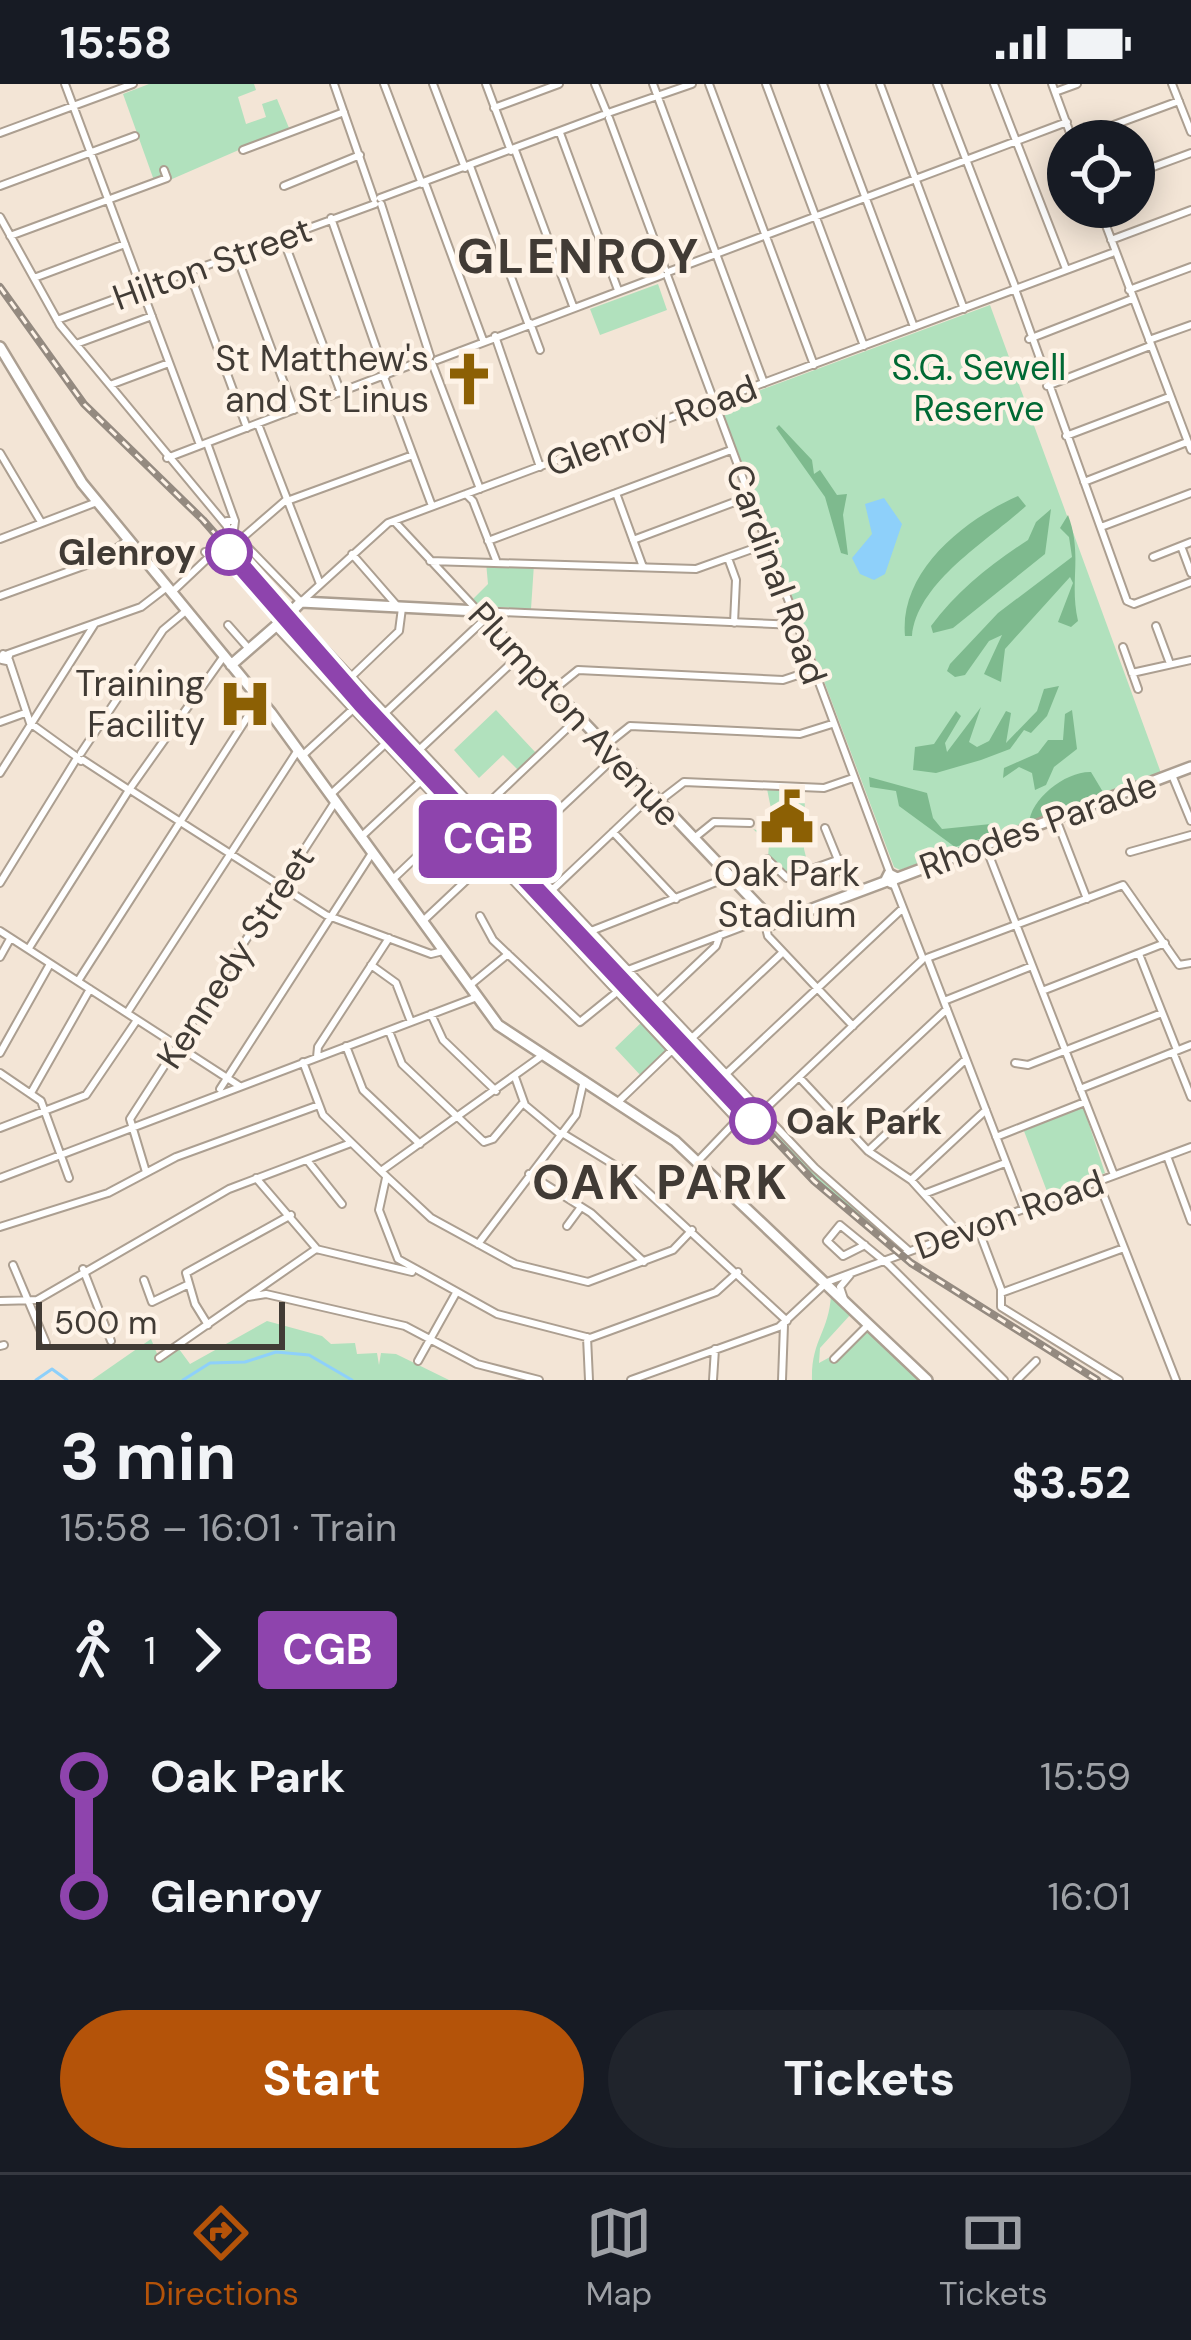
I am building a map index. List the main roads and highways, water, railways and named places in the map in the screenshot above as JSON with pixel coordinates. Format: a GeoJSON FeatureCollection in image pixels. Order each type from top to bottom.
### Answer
{"type":"FeatureCollection","features":[{"type":"Feature","properties":{"kind":"main road"},"geometry":{"type":"LineString","coordinates":[[0,347],[5,367],[97,502],[260,699],[504,1031],[619,1101],[698,1161],[927,1380]]}},
{"type":"Feature","properties":{"kind":"main road","name":"Glenroy Road"},"geometry":{"type":"LineString","coordinates":[[227,660],[250,650],[301,602],[481,615]]}},
{"type":"Feature","properties":{"kind":"main road","name":"Plumpton Avenue"},"geometry":{"type":"LineString","coordinates":[[481,615],[758,907],[767,922]]}},
{"type":"Feature","properties":{"kind":"main road","name":"Rhodes Parade"},"geometry":{"type":"LineString","coordinates":[[767,922],[1191,767]]}},
{"type":"Feature","properties":{"kind":"water"},"geometry":{"type":"Polygon","coordinates":[[[884,498],[902,524],[885,574],[874,580],[860,574],[852,558],[872,534],[865,504],[884,498]]]}},
{"type":"Feature","properties":{"kind":"waterway"},"geometry":{"type":"LineString","coordinates":[[183,1380],[210,1363],[245,1362],[276,1352],[309,1355],[352,1380]]}},
{"type":"Feature","properties":{"kind":"waterway"},"geometry":{"type":"LineString","coordinates":[[36,1380],[52,1369],[67,1380]]}},
{"type":"Feature","properties":{"kind":"railway"},"geometry":{"type":"LineString","coordinates":[[0,287],[84,404],[203,520],[359,698],[814,1181],[911,1263],[1097,1380]]}},
{"type":"Feature","properties":{"kind":"train","name":"CGB"},"geometry":{"type":"LineString","coordinates":[[229,552],[362,704],[753,1121]]}},
{"type":"Feature","properties":{"kind":"place","name":"St Matthew's and St Linus"},"geometry":{"type":"Point","coordinates":[469,379]}},
{"type":"Feature","properties":{"kind":"place","name":"Glenroy"},"geometry":{"type":"Point","coordinates":[229,552]}},
{"type":"Feature","properties":{"kind":"place","name":"Training Facility"},"geometry":{"type":"Point","coordinates":[245,704]}},
{"type":"Feature","properties":{"kind":"place","name":"Oak Park Stadium"},"geometry":{"type":"Point","coordinates":[787,817]}},
{"type":"Feature","properties":{"kind":"place","name":"Oak Park"},"geometry":{"type":"Point","coordinates":[753,1121]}},
{"type":"Feature","properties":{"kind":"district","name":"GLENROY"},"geometry":{"type":"Point","coordinates":[579,256]}},
{"type":"Feature","properties":{"kind":"district","name":"OAK PARK"},"geometry":{"type":"Point","coordinates":[661,1182]}},
{"type":"Feature","properties":{"kind":"park label","name":"S.G. Sewell Reserve"},"geometry":{"type":"Point","coordinates":[979,388]}}]}
